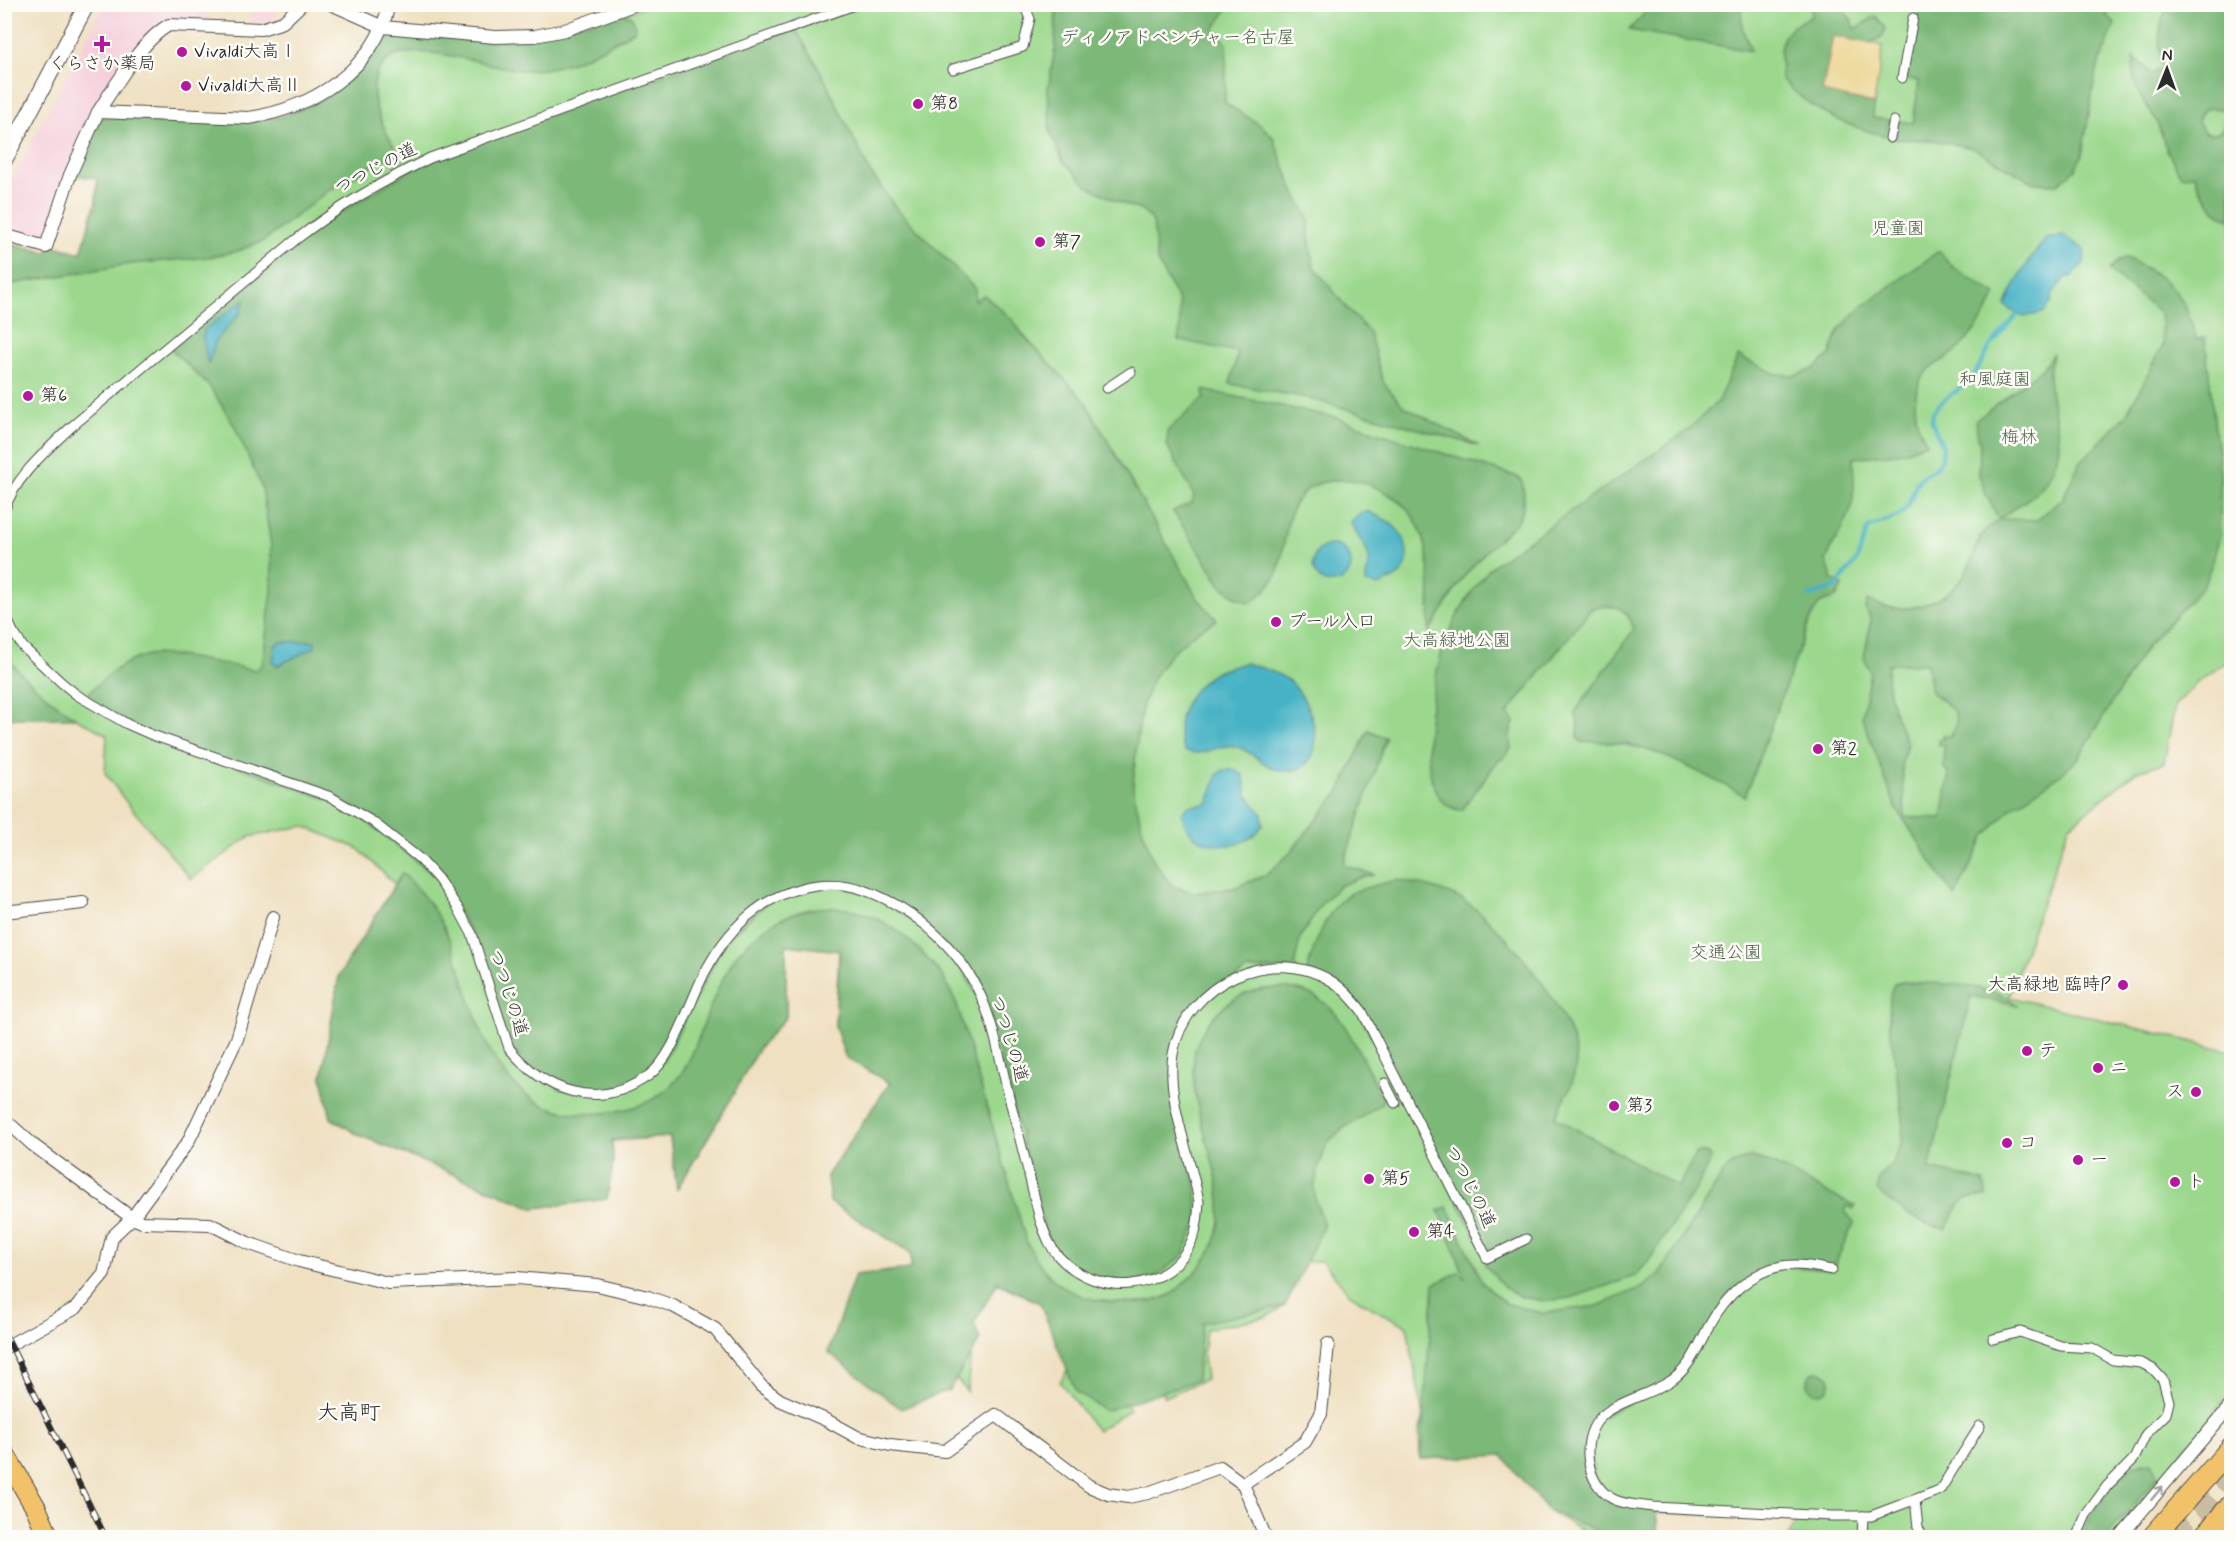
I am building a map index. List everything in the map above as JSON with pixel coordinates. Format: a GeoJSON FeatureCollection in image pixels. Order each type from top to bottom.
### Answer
{"type":"FeatureCollection","features":[{"type":"Feature","properties":{"kind":"highway"},"geometry":{"type":"LineString","coordinates":[[2152,1538],[2232,1447]]}},
{"type":"Feature","properties":{"kind":"highway"},"geometry":{"type":"LineString","coordinates":[[2202,1538],[2232,1504]]}},
{"type":"Feature","properties":{"kind":"main road"},"geometry":{"type":"LineString","coordinates":[[4,1454],[36,1508],[49,1538]]}},
{"type":"Feature","properties":{"kind":"street"},"geometry":{"type":"LineString","coordinates":[[7,151],[87,4]]}},
{"type":"Feature","properties":{"kind":"street"},"geometry":{"type":"LineString","coordinates":[[4,235],[46,247],[70,175],[98,112],[133,61],[160,30],[169,25],[261,29],[284,22],[302,4]]}},
{"type":"Feature","properties":{"kind":"street"},"geometry":{"type":"LineString","coordinates":[[331,4],[383,27],[495,37],[535,36],[565,30],[632,5]]}},
{"type":"Feature","properties":{"kind":"street"},"geometry":{"type":"LineString","coordinates":[[98,112],[249,118],[284,110],[314,97],[345,76],[365,54],[383,27],[389,4]]}},
{"type":"Feature","properties":{"kind":"street","name":"つつじの道"},"geometry":{"type":"LineString","coordinates":[[4,512],[8,499],[19,482],[70,428],[294,240],[330,213],[376,185],[430,158],[857,4]]}},
{"type":"Feature","properties":{"kind":"street"},"geometry":{"type":"LineString","coordinates":[[953,69],[1023,47],[1030,19],[1024,4]]}},
{"type":"Feature","properties":{"kind":"street"},"geometry":{"type":"LineString","coordinates":[[1902,78],[1913,18]]}},
{"type":"Feature","properties":{"kind":"street"},"geometry":{"type":"LineString","coordinates":[[1890,138],[1894,121]]}},
{"type":"Feature","properties":{"kind":"street"},"geometry":{"type":"LineString","coordinates":[[1107,388],[1131,372]]}},
{"type":"Feature","properties":{"kind":"street","name":"つつじの道"},"geometry":{"type":"LineString","coordinates":[[4,612],[23,647],[77,695],[127,724],[152,735],[331,797],[373,822],[420,859],[438,879],[458,908],[471,934],[509,1048],[520,1062],[560,1089],[576,1094],[604,1093],[627,1088],[648,1076],[663,1062],[704,974],[726,940],[747,917],[771,899],[802,886],[827,883],[852,886],[880,896],[932,930],[951,950],[973,981],[991,1021],[1040,1220],[1048,1242],[1059,1257],[1077,1272],[1112,1284],[1136,1284],[1170,1270],[1193,1239],[1198,1221],[1199,1202],[1173,1089],[1173,1054],[1181,1028],[1196,1005],[1219,984],[1247,970],[1277,966],[1307,971],[1333,982],[1362,1011],[1487,1258],[1526,1239]]}},
{"type":"Feature","properties":{"kind":"street"},"geometry":{"type":"LineString","coordinates":[[4,912],[83,903]]}},
{"type":"Feature","properties":{"kind":"street"},"geometry":{"type":"LineString","coordinates":[[4,1348],[76,1308],[104,1274],[112,1237],[132,1218],[188,1142],[237,1039],[273,917]]}},
{"type":"Feature","properties":{"kind":"street"},"geometry":{"type":"LineString","coordinates":[[1385,1083],[1395,1103]]}},
{"type":"Feature","properties":{"kind":"street"},"geometry":{"type":"LineString","coordinates":[[4,1119],[33,1145],[132,1218],[142,1222],[210,1224],[248,1243],[299,1262],[388,1283],[517,1278],[597,1285],[648,1297],[673,1306],[714,1329],[761,1386],[780,1400],[858,1437],[879,1443],[945,1451],[996,1415],[1089,1486],[1108,1494],[1128,1497],[1148,1493],[1220,1467],[1242,1484],[1266,1538]]}},
{"type":"Feature","properties":{"kind":"street"},"geometry":{"type":"LineString","coordinates":[[1832,1270],[1804,1265],[1781,1266],[1752,1279],[1727,1298],[1688,1365],[1671,1381],[1599,1418],[1589,1437],[1587,1457],[1603,1492],[1613,1499],[1628,1504],[1832,1516],[1871,1516],[1940,1490],[1980,1426]]}},
{"type":"Feature","properties":{"kind":"street"},"geometry":{"type":"LineString","coordinates":[[1993,1339],[2020,1332],[2054,1345],[2092,1348],[2113,1360],[2142,1363],[2153,1369],[2163,1380],[2169,1402],[2166,1414],[2146,1434],[2134,1459],[2107,1486],[2086,1515],[2076,1538]]}},
{"type":"Feature","properties":{"kind":"street"},"geometry":{"type":"LineString","coordinates":[[1242,1484],[1305,1442],[1321,1414],[1328,1344]]}},
{"type":"Feature","properties":{"kind":"street"},"geometry":{"type":"LineString","coordinates":[[2119,1538],[2232,1404]]}},
{"type":"Feature","properties":{"kind":"street"},"geometry":{"type":"LineString","coordinates":[[1915,1500],[1918,1527],[1923,1538]]}},
{"type":"Feature","properties":{"kind":"street"},"geometry":{"type":"LineString","coordinates":[[1862,1538],[1863,1516]]}},
{"type":"Feature","properties":{"kind":"shaded area"},"geometry":{"type":"Polygon","coordinates":[[[104,5],[209,5],[208,22],[163,19],[129,58],[46,239],[41,241],[5,230],[5,192],[104,5]]]}},
{"type":"Feature","properties":{"kind":"shaded area"},"geometry":{"type":"Polygon","coordinates":[[[250,5],[275,5],[274,19],[262,23],[249,23],[250,5]]]}},
{"type":"Feature","properties":{"kind":"green space","name":"大高緑地公園"},"geometry":{"type":"Polygon","coordinates":[[[651,4],[2231,5],[2231,659],[2199,681],[2175,705],[2164,763],[2137,771],[2069,826],[2009,997],[2231,1051],[2231,1393],[2113,1538],[1788,1537],[1798,1519],[1656,1512],[1658,1537],[1599,1537],[1588,1534],[1546,1509],[1503,1455],[1420,1459],[1419,1433],[1423,1416],[1407,1326],[1350,1294],[1322,1261],[1301,1262],[1285,1306],[1266,1317],[1206,1329],[1203,1357],[1206,1379],[1164,1397],[1156,1379],[1123,1395],[1129,1410],[1097,1431],[1060,1382],[1071,1364],[1040,1303],[995,1282],[974,1323],[967,1392],[949,1369],[855,1275],[911,1269],[911,1253],[830,1202],[827,1176],[890,1083],[846,1058],[835,1026],[839,950],[786,945],[786,1017],[758,1049],[677,1189],[670,1137],[612,1141],[613,1163],[607,1199],[534,1208],[357,1134],[331,1118],[322,1077],[339,976],[395,884],[357,848],[303,826],[249,837],[191,879],[105,773],[107,735],[76,718],[5,718],[4,241],[47,253],[50,245],[81,253],[96,202],[97,178],[297,111],[336,91],[358,71],[371,54],[495,42],[623,14],[651,4]]]}},
{"type":"Feature","properties":{"kind":"green space"},"geometry":{"type":"Polygon","coordinates":[[[2168,4],[2231,5],[2231,109],[2207,109],[2200,115],[2198,121],[2204,132],[2212,134],[2219,132],[2225,119],[2231,116],[2231,219],[2219,213],[2208,202],[2195,175],[2181,176],[2168,152],[2156,120],[2140,96],[2133,76],[2134,57],[2152,74],[2162,69],[2159,36],[2168,4]]]}},
{"type":"Feature","properties":{"kind":"green space","name":"ディノアドベンチャー名古屋"},"geometry":{"type":"Polygon","coordinates":[[[1056,5],[1230,5],[1214,29],[1227,43],[1225,103],[1262,126],[1273,137],[1294,192],[1309,219],[1309,238],[1314,267],[1369,332],[1383,382],[1403,406],[1479,446],[1308,398],[1230,384],[1238,352],[1178,340],[1179,302],[1157,261],[1153,222],[1143,211],[1118,202],[1088,186],[1063,161],[1050,132],[1048,88],[1055,49],[1056,5]]]}},
{"type":"Feature","properties":{"kind":"green space"},"geometry":{"type":"Polygon","coordinates":[[[1649,5],[1741,5],[1742,27],[1751,51],[1629,30],[1649,5]]]}},
{"type":"Feature","properties":{"kind":"green space"},"geometry":{"type":"Polygon","coordinates":[[[1812,5],[1839,5],[1852,21],[1855,29],[1876,16],[1885,28],[1882,37],[1869,43],[1833,37],[1823,91],[1874,104],[1873,118],[1890,120],[1885,136],[1841,122],[1804,100],[1781,79],[1780,48],[1782,41],[1793,26],[1811,17],[1812,5]]]}},
{"type":"Feature","properties":{"kind":"green space"},"geometry":{"type":"Polygon","coordinates":[[[1925,5],[2093,5],[2115,24],[2095,78],[2082,155],[2075,169],[2058,184],[2034,183],[1973,148],[1933,140],[1895,139],[1898,121],[1913,123],[1919,81],[1907,79],[1917,20],[1925,5]]]}},
{"type":"Feature","properties":{"kind":"green space"},"geometry":{"type":"Polygon","coordinates":[[[623,14],[631,16],[635,24],[634,31],[586,57],[560,66],[533,70],[516,69],[427,53],[406,53],[389,59],[378,71],[374,92],[378,113],[397,152],[328,191],[265,240],[238,251],[209,257],[131,264],[5,285],[4,241],[47,253],[50,245],[81,253],[96,202],[98,179],[74,175],[99,119],[104,117],[279,117],[311,105],[332,93],[350,79],[381,39],[391,32],[495,42],[623,14]]]}},
{"type":"Feature","properties":{"kind":"green space"},"geometry":{"type":"Polygon","coordinates":[[[795,28],[820,70],[870,172],[896,208],[975,289],[975,301],[984,295],[1013,320],[1023,335],[1085,401],[1198,599],[1217,620],[1197,631],[1170,654],[1153,678],[1142,707],[1133,789],[1152,858],[1171,885],[1193,893],[1233,888],[1266,875],[1288,855],[1340,791],[1368,730],[1386,738],[1343,865],[1375,875],[1362,877],[1339,886],[1321,904],[1300,938],[1294,968],[1247,970],[1196,1005],[1173,1054],[1173,1089],[1195,1180],[1198,1221],[1182,1256],[1154,1278],[1112,1284],[1077,1272],[1048,1242],[991,1021],[951,950],[880,896],[827,883],[771,899],[726,940],[663,1062],[648,1076],[604,1093],[560,1089],[509,1048],[472,934],[438,879],[349,807],[152,735],[83,699],[112,672],[148,655],[185,657],[255,670],[262,665],[272,590],[271,545],[262,488],[234,425],[210,387],[169,347],[294,241],[430,158],[795,28]]]}},
{"type":"Feature","properties":{"kind":"green space"},"geometry":{"type":"Polygon","coordinates":[[[1939,251],[1954,268],[1996,294],[1985,316],[1971,336],[1953,354],[1932,367],[1919,383],[1915,403],[1916,414],[1927,443],[1905,452],[1853,458],[1854,489],[1850,512],[1826,561],[1833,580],[1843,586],[1836,597],[1819,604],[1810,620],[1745,796],[1667,757],[1625,745],[1581,742],[1577,737],[1579,728],[1575,712],[1634,629],[1623,611],[1607,606],[1592,608],[1507,714],[1515,722],[1510,734],[1511,748],[1504,758],[1499,759],[1462,810],[1445,803],[1434,787],[1429,764],[1430,709],[1435,682],[1445,643],[1454,622],[1471,592],[1493,565],[1688,430],[1718,401],[1738,356],[1776,374],[1796,375],[1812,370],[1830,355],[1839,330],[1859,309],[1939,251]]]}},
{"type":"Feature","properties":{"kind":"green space","name":"梅林"},"geometry":{"type":"Polygon","coordinates":[[[2127,258],[2165,281],[2180,298],[2186,309],[2196,339],[2205,338],[2220,474],[2220,535],[2203,586],[2147,646],[2077,760],[2057,777],[2011,808],[1985,836],[1955,897],[1896,808],[1862,717],[1870,672],[1864,658],[1871,619],[1865,608],[1868,600],[1893,608],[1920,606],[1944,595],[1963,577],[1982,535],[1999,519],[1986,495],[1979,474],[1980,445],[1975,421],[2042,369],[2053,353],[2049,376],[2058,433],[2057,459],[2041,488],[2000,519],[2037,520],[2063,498],[2079,464],[2126,415],[2163,346],[2160,313],[2109,270],[2119,260],[2127,258]],[[1888,664],[1887,674],[1889,694],[1907,743],[1902,761],[1905,817],[1942,819],[1949,773],[1944,767],[1944,745],[1939,745],[1939,740],[1943,740],[1943,736],[1950,736],[1956,716],[1949,706],[1931,692],[1927,664],[1888,664]]]}},
{"type":"Feature","properties":{"kind":"green space"},"geometry":{"type":"Polygon","coordinates":[[[1203,390],[1338,418],[1515,476],[1522,480],[1524,495],[1522,512],[1515,524],[1485,552],[1462,579],[1429,632],[1428,556],[1416,522],[1405,507],[1383,491],[1361,482],[1337,480],[1313,486],[1294,504],[1275,577],[1266,590],[1250,603],[1236,597],[1221,585],[1173,511],[1192,503],[1194,496],[1167,445],[1168,430],[1204,398],[1203,390]]]}},
{"type":"Feature","properties":{"kind":"green space"},"geometry":{"type":"Polygon","coordinates":[[[7,657],[22,675],[76,718],[5,718],[4,659],[7,657]]]}},
{"type":"Feature","properties":{"kind":"green space"},"geometry":{"type":"Polygon","coordinates":[[[402,873],[428,901],[443,925],[480,1029],[503,1072],[520,1090],[541,1104],[549,1108],[575,1113],[612,1112],[641,1105],[662,1094],[677,1079],[688,1062],[714,998],[739,952],[761,932],[784,918],[807,910],[831,908],[855,911],[879,920],[902,934],[935,966],[956,1002],[1026,1240],[1047,1274],[1066,1289],[1089,1298],[1128,1303],[1163,1298],[1179,1288],[1209,1255],[1219,1229],[1220,1202],[1216,1174],[1194,1088],[1194,1058],[1198,1041],[1207,1025],[1233,1000],[1254,991],[1277,988],[1299,990],[1317,998],[1332,1010],[1344,1025],[1384,1097],[1380,1105],[1341,1130],[1328,1142],[1318,1169],[1314,1189],[1324,1225],[1285,1306],[1202,1323],[1197,1380],[1105,1411],[1076,1392],[1040,1303],[998,1282],[974,1323],[980,1340],[949,1390],[901,1409],[828,1352],[855,1275],[911,1269],[911,1253],[830,1202],[827,1176],[890,1083],[846,1058],[835,1026],[840,951],[786,945],[786,1017],[758,1049],[677,1189],[670,1137],[612,1140],[613,1163],[607,1199],[534,1208],[357,1134],[331,1118],[322,1077],[339,976],[402,873]]]}},
{"type":"Feature","properties":{"kind":"green space"},"geometry":{"type":"Polygon","coordinates":[[[1397,880],[1440,890],[1469,904],[1507,940],[1540,980],[1566,1023],[1576,1062],[1571,1084],[1555,1117],[1678,1187],[1696,1153],[1706,1153],[1711,1158],[1699,1184],[1648,1262],[1635,1276],[1571,1298],[1545,1301],[1521,1297],[1505,1288],[1485,1264],[1487,1258],[1352,999],[1307,971],[1313,950],[1335,907],[1351,893],[1397,880]]]}},
{"type":"Feature","properties":{"kind":"green space"},"geometry":{"type":"Polygon","coordinates":[[[1902,982],[1979,988],[1993,992],[2017,1005],[1971,996],[1929,1169],[1983,1181],[1987,1197],[1964,1200],[1946,1229],[1909,1215],[1877,1190],[1879,1178],[1892,1163],[1902,1142],[1903,1119],[1889,1020],[1890,996],[1894,984],[1902,982]]]}},
{"type":"Feature","properties":{"kind":"green space"},"geometry":{"type":"Polygon","coordinates":[[[1752,1157],[1792,1173],[1856,1206],[1854,1209],[1847,1206],[1845,1211],[1854,1223],[1832,1270],[1781,1266],[1727,1298],[1699,1348],[1671,1381],[1599,1418],[1589,1437],[1594,1477],[1613,1499],[1653,1507],[1656,1512],[1658,1537],[1611,1537],[1546,1509],[1502,1455],[1420,1459],[1434,1284],[1459,1272],[1465,1277],[1439,1210],[1447,1207],[1483,1283],[1507,1304],[1542,1313],[1597,1306],[1643,1287],[1659,1275],[1724,1172],[1733,1164],[1752,1157]]]}},
{"type":"Feature","properties":{"kind":"green space"},"geometry":{"type":"Polygon","coordinates":[[[1819,1371],[1827,1374],[1830,1382],[1827,1390],[1819,1393],[1811,1390],[1808,1382],[1811,1374],[1819,1371]]]}},
{"type":"Feature","properties":{"kind":"green space"},"geometry":{"type":"Polygon","coordinates":[[[2152,1462],[2158,1476],[2106,1537],[2080,1538],[2110,1488],[2134,1466],[2152,1462]]]}},
{"type":"Feature","properties":{"kind":"sand"},"geometry":{"type":"Polygon","coordinates":[[[1833,36],[1883,46],[1874,104],[1822,92],[1833,36]]]}},
{"type":"Feature","properties":{"kind":"water"},"geometry":{"type":"Polygon","coordinates":[[[2064,236],[2085,250],[2084,263],[2071,277],[2066,277],[2052,294],[2052,301],[2043,313],[2023,317],[2005,306],[2023,271],[2046,239],[2064,236]]]}},
{"type":"Feature","properties":{"kind":"water"},"geometry":{"type":"Polygon","coordinates":[[[245,299],[240,313],[216,340],[208,365],[203,339],[204,330],[245,299]]]}},
{"type":"Feature","properties":{"kind":"water"},"geometry":{"type":"Polygon","coordinates":[[[1366,511],[1381,517],[1398,531],[1403,537],[1407,552],[1403,571],[1379,586],[1366,583],[1369,558],[1351,522],[1366,511]]]}},
{"type":"Feature","properties":{"kind":"water"},"geometry":{"type":"Polygon","coordinates":[[[1332,545],[1346,550],[1351,564],[1346,578],[1332,583],[1318,578],[1313,564],[1318,550],[1332,545]]]}},
{"type":"Feature","properties":{"kind":"water"},"geometry":{"type":"Polygon","coordinates":[[[314,641],[315,647],[277,666],[273,662],[275,646],[280,642],[314,641]]]}},
{"type":"Feature","properties":{"kind":"water"},"geometry":{"type":"Polygon","coordinates":[[[1245,663],[1278,674],[1288,680],[1305,702],[1315,732],[1315,746],[1311,758],[1302,767],[1287,771],[1279,770],[1234,746],[1220,747],[1200,753],[1185,751],[1179,729],[1180,718],[1189,698],[1213,674],[1245,663]]]}},
{"type":"Feature","properties":{"kind":"water"},"geometry":{"type":"Polygon","coordinates":[[[1223,770],[1234,770],[1243,775],[1247,795],[1262,814],[1263,825],[1254,835],[1243,841],[1221,845],[1199,839],[1185,823],[1182,812],[1188,806],[1208,804],[1217,775],[1223,770]]]}},
{"type":"Feature","properties":{"kind":"waterway"},"geometry":{"type":"LineString","coordinates":[[1809,596],[1835,588],[1857,560],[1868,528],[1900,515],[1907,508],[1917,482],[1937,467],[1942,458],[1943,447],[1932,422],[1933,412],[1939,404],[1972,379],[1991,345],[2018,314]]}},
{"type":"Feature","properties":{"kind":"tunnel"},"geometry":{"type":"LineString","coordinates":[[2175,1538],[2232,1472]]}},
{"type":"Feature","properties":{"kind":"railway"},"geometry":{"type":"LineString","coordinates":[[4,1332],[106,1538]]}},
{"type":"Feature","properties":{"kind":"place","name":"くらさか薬局"},"geometry":{"type":"Point","coordinates":[102,44]}},
{"type":"Feature","properties":{"kind":"place","name":"Vivaldi大高Ⅰ"},"geometry":{"type":"Point","coordinates":[182,52]}},
{"type":"Feature","properties":{"kind":"place","name":"Vivaldi大高Ⅱ"},"geometry":{"type":"Point","coordinates":[186,86]}},
{"type":"Feature","properties":{"kind":"place","name":"第8"},"geometry":{"type":"Point","coordinates":[918,104]}},
{"type":"Feature","properties":{"kind":"place","name":"第7"},"geometry":{"type":"Point","coordinates":[1040,242]}},
{"type":"Feature","properties":{"kind":"place","name":"第6"},"geometry":{"type":"Point","coordinates":[28,396]}},
{"type":"Feature","properties":{"kind":"place","name":"プール入口"},"geometry":{"type":"Point","coordinates":[1276,622]}},
{"type":"Feature","properties":{"kind":"place","name":"第2"},"geometry":{"type":"Point","coordinates":[1818,749]}},
{"type":"Feature","properties":{"kind":"place","name":"大高緑地 臨時P"},"geometry":{"type":"Point","coordinates":[2123,985]}},
{"type":"Feature","properties":{"kind":"place","name":"テ"},"geometry":{"type":"Point","coordinates":[2027,1051]}},
{"type":"Feature","properties":{"kind":"place","name":"ニ"},"geometry":{"type":"Point","coordinates":[2098,1068]}},
{"type":"Feature","properties":{"kind":"place","name":"ス"},"geometry":{"type":"Point","coordinates":[2196,1092]}},
{"type":"Feature","properties":{"kind":"place","name":"第3"},"geometry":{"type":"Point","coordinates":[1614,1106]}},
{"type":"Feature","properties":{"kind":"place","name":"コ"},"geometry":{"type":"Point","coordinates":[2007,1143]}},
{"type":"Feature","properties":{"kind":"place","name":"ー"},"geometry":{"type":"Point","coordinates":[2078,1160]}},
{"type":"Feature","properties":{"kind":"place","name":"第5"},"geometry":{"type":"Point","coordinates":[1369,1179]}},
{"type":"Feature","properties":{"kind":"place","name":"ト"},"geometry":{"type":"Point","coordinates":[2175,1182]}},
{"type":"Feature","properties":{"kind":"place","name":"第4"},"geometry":{"type":"Point","coordinates":[1414,1232]}},
{"type":"Feature","properties":{"kind":"district","name":"大高町"},"geometry":{"type":"Point","coordinates":[349,1413]}},
{"type":"Feature","properties":{"kind":"park label","name":"児童園"},"geometry":{"type":"Point","coordinates":[1898,229]}},
{"type":"Feature","properties":{"kind":"park label","name":"和風庭園"},"geometry":{"type":"Point","coordinates":[1995,380]}},
{"type":"Feature","properties":{"kind":"park label","name":"交通公園"},"geometry":{"type":"Point","coordinates":[1726,953]}}]}
